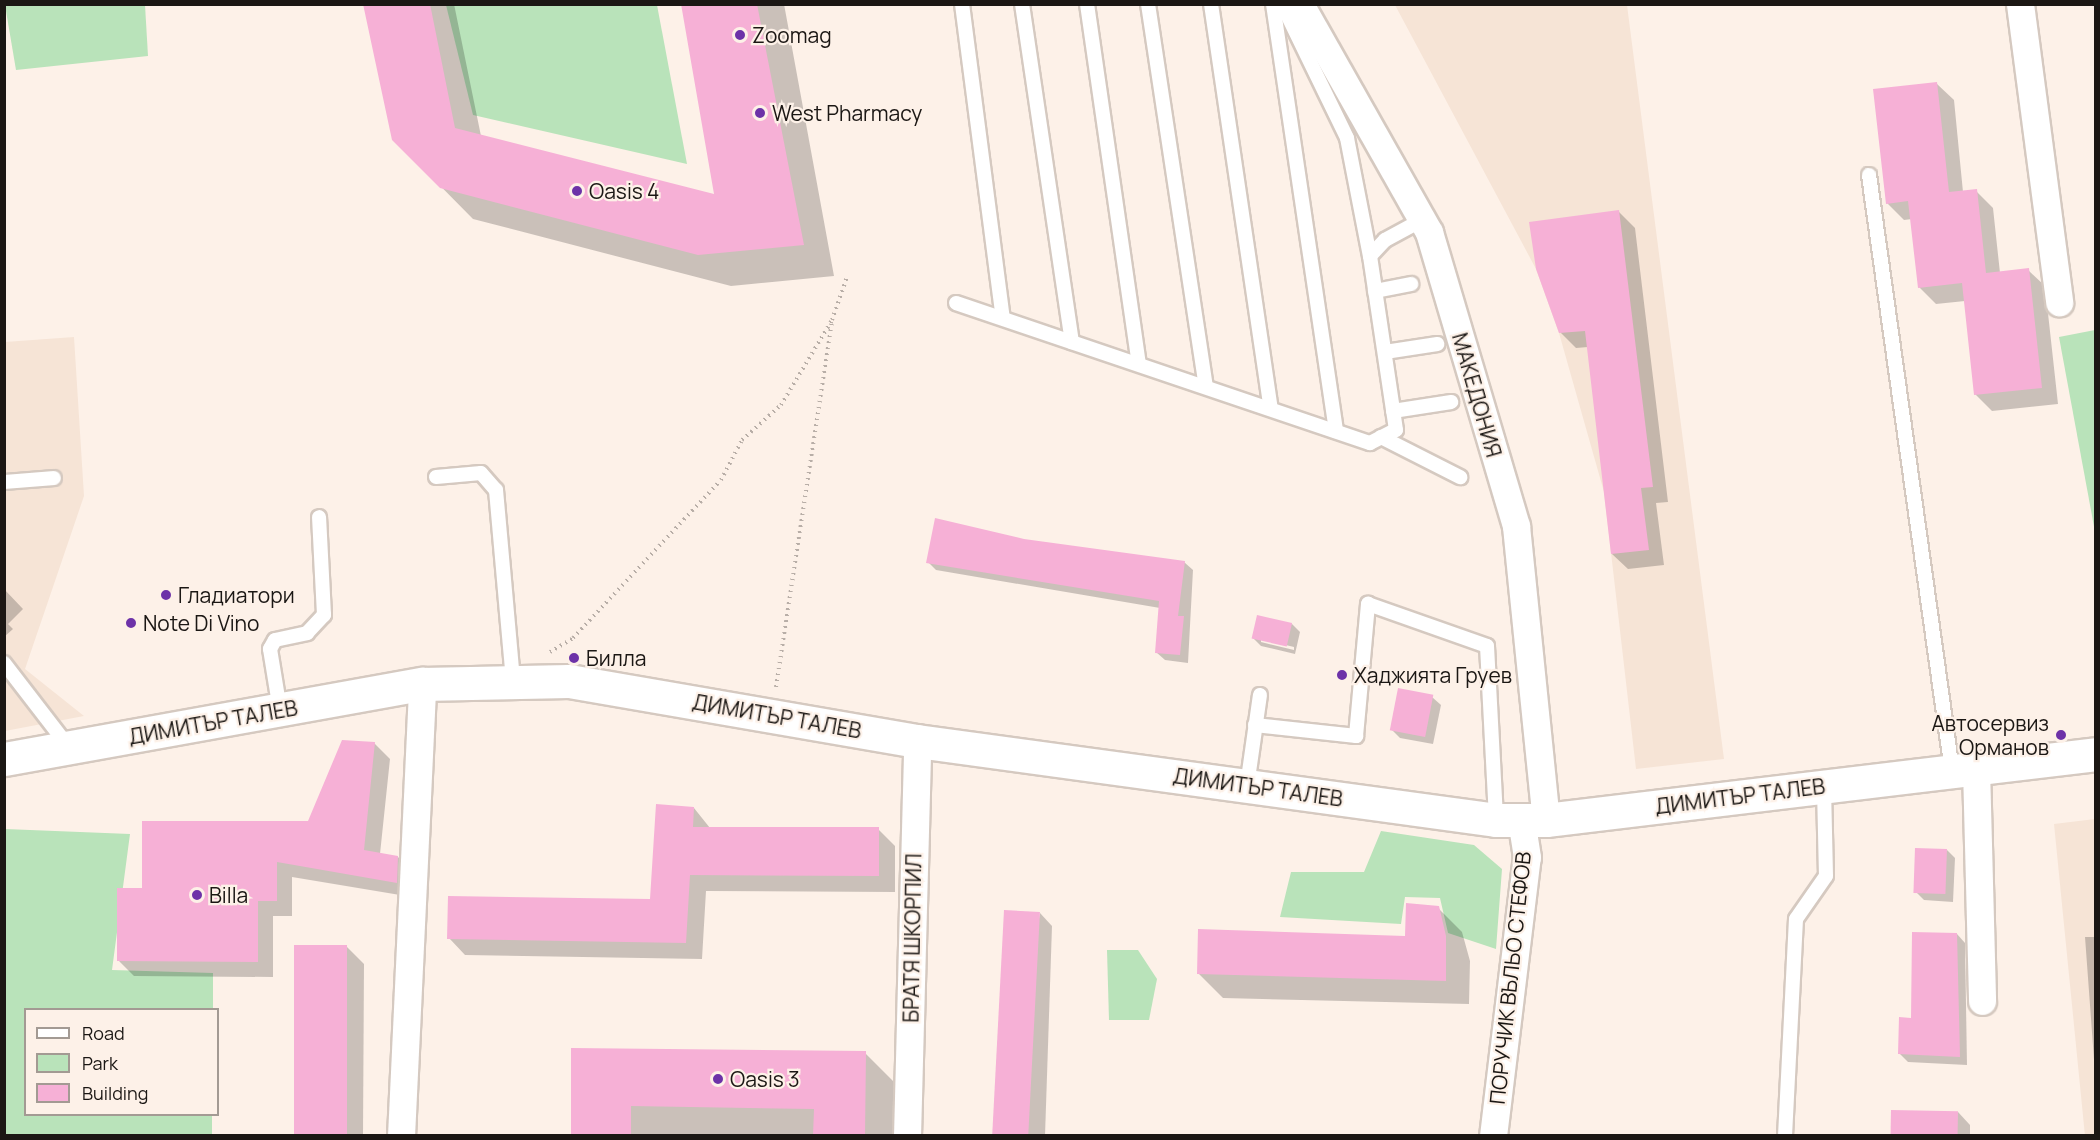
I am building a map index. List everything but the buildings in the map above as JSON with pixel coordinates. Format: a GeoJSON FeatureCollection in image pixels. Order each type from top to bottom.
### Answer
{"type":"FeatureCollection","features":[{"type":"Feature","properties":{"kind":"street","name":"МАКЕДОНИЯ"},"geometry":{"type":"LineString","coordinates":[[1300,4],[1422,220],[1516,526],[1521,820]]}},
{"type":"Feature","properties":{"kind":"street"},"geometry":{"type":"LineString","coordinates":[[2020,4],[2059,302]]}},
{"type":"Feature","properties":{"kind":"street","name":"ДИМИТЪР ТАЛЕВ"},"geometry":{"type":"LineString","coordinates":[[4,759],[422,684],[569,681],[771,714],[917,741],[1247,786],[1521,820],[2096,754]]}},
{"type":"Feature","properties":{"kind":"street"},"geometry":{"type":"LineString","coordinates":[[401,1136],[422,684]]}},
{"type":"Feature","properties":{"kind":"street","name":"БРАТЯ ШКОРПИЛ"},"geometry":{"type":"LineString","coordinates":[[907,1136],[917,741]]}},
{"type":"Feature","properties":{"kind":"street"},"geometry":{"type":"LineString","coordinates":[[1964,770],[1982,1001]]}},
{"type":"Feature","properties":{"kind":"street","name":"ПОРУЧИК ВЪЛЬО СТЕФОВ"},"geometry":{"type":"LineString","coordinates":[[1493,1136],[1527,857],[1521,820]]}},
{"type":"Feature","properties":{"kind":"lane"},"geometry":{"type":"LineString","coordinates":[[962,4],[1003,318]]}},
{"type":"Feature","properties":{"kind":"lane"},"geometry":{"type":"LineString","coordinates":[[1022,4],[1072,342]]}},
{"type":"Feature","properties":{"kind":"lane"},"geometry":{"type":"LineString","coordinates":[[1087,4],[1139,364]]}},
{"type":"Feature","properties":{"kind":"lane"},"geometry":{"type":"LineString","coordinates":[[1148,4],[1206,387]]}},
{"type":"Feature","properties":{"kind":"lane"},"geometry":{"type":"LineString","coordinates":[[1211,4],[1271,409]]}},
{"type":"Feature","properties":{"kind":"lane"},"geometry":{"type":"LineString","coordinates":[[1273,4],[1336,431]]}},
{"type":"Feature","properties":{"kind":"lane"},"geometry":{"type":"LineString","coordinates":[[956,303],[1370,443],[1396,430],[1370,256],[1347,138],[1282,4]]}},
{"type":"Feature","properties":{"kind":"lane"},"geometry":{"type":"LineString","coordinates":[[1869,175],[1964,770]]}},
{"type":"Feature","properties":{"kind":"lane"},"geometry":{"type":"LineString","coordinates":[[1370,256],[1385,240],[1422,220]]}},
{"type":"Feature","properties":{"kind":"lane"},"geometry":{"type":"LineString","coordinates":[[1375,291],[1411,284]]}},
{"type":"Feature","properties":{"kind":"lane"},"geometry":{"type":"LineString","coordinates":[[1384,352],[1437,344]]}},
{"type":"Feature","properties":{"kind":"lane"},"geometry":{"type":"LineString","coordinates":[[1393,411],[1451,402]]}},
{"type":"Feature","properties":{"kind":"lane"},"geometry":{"type":"LineString","coordinates":[[1381,437],[1460,477]]}},
{"type":"Feature","properties":{"kind":"lane"},"geometry":{"type":"LineString","coordinates":[[436,477],[481,474],[496,490],[513,682]]}},
{"type":"Feature","properties":{"kind":"lane"},"geometry":{"type":"LineString","coordinates":[[4,482],[54,478]]}},
{"type":"Feature","properties":{"kind":"lane"},"geometry":{"type":"LineString","coordinates":[[280,710],[270,649],[275,640],[307,633],[324,615],[319,517]]}},
{"type":"Feature","properties":{"kind":"lane"},"geometry":{"type":"LineString","coordinates":[[1256,725],[1356,736],[1368,604],[1487,646],[1521,820]]}},
{"type":"Feature","properties":{"kind":"lane"},"geometry":{"type":"LineString","coordinates":[[4,663],[69,748]]}},
{"type":"Feature","properties":{"kind":"lane"},"geometry":{"type":"LineString","coordinates":[[1247,786],[1260,695]]}},
{"type":"Feature","properties":{"kind":"lane"},"geometry":{"type":"LineString","coordinates":[[1785,1136],[1796,919],[1826,876],[1824,786]]}},
{"type":"Feature","properties":{"kind":"path"},"geometry":{"type":"LineString","coordinates":[[771,714],[832,320],[847,277]]}},
{"type":"Feature","properties":{"kind":"path"},"geometry":{"type":"LineString","coordinates":[[546,661],[620,590],[721,480],[742,440],[782,405],[832,320]]}},
{"type":"Feature","properties":{"kind":"shaded area"},"geometry":{"type":"Polygon","coordinates":[[[1395,5],[1627,5],[1724,759],[1636,769],[1604,492],[1559,333],[1536,269],[1395,5]]]}},
{"type":"Feature","properties":{"kind":"shaded area"},"geometry":{"type":"Polygon","coordinates":[[[74,337],[84,496],[25,669],[84,716],[5,731],[5,342],[74,337]]]}},
{"type":"Feature","properties":{"kind":"shaded area"},"geometry":{"type":"Polygon","coordinates":[[[2095,819],[2096,1135],[2085,1136],[2054,824],[2095,819]]]}},
{"type":"Feature","properties":{"kind":"green space"},"geometry":{"type":"Polygon","coordinates":[[[5,5],[145,5],[148,56],[16,70],[5,5]]]}},
{"type":"Feature","properties":{"kind":"green space"},"geometry":{"type":"Polygon","coordinates":[[[446,5],[657,5],[687,164],[473,115],[446,5]]]}},
{"type":"Feature","properties":{"kind":"green space"},"geometry":{"type":"Polygon","coordinates":[[[2096,330],[2095,532],[2059,337],[2096,330]]]}},
{"type":"Feature","properties":{"kind":"green space"},"geometry":{"type":"Polygon","coordinates":[[[5,829],[130,834],[112,970],[213,973],[213,1008],[24,1008],[24,1116],[212,1116],[212,1135],[5,1136],[5,829]]]}},
{"type":"Feature","properties":{"kind":"green space"},"geometry":{"type":"Polygon","coordinates":[[[1381,831],[1474,845],[1502,869],[1496,949],[1448,933],[1440,898],[1405,897],[1401,924],[1280,917],[1291,872],[1364,872],[1381,831]]]}},
{"type":"Feature","properties":{"kind":"green space"},"geometry":{"type":"Polygon","coordinates":[[[1107,950],[1138,950],[1157,979],[1149,1020],[1109,1020],[1107,950]]]}},
{"type":"Feature","properties":{"kind":"place","name":"Zoomag"},"geometry":{"type":"Point","coordinates":[740,35]}},
{"type":"Feature","properties":{"kind":"place","name":"West Pharmacy"},"geometry":{"type":"Point","coordinates":[760,113]}},
{"type":"Feature","properties":{"kind":"place","name":"Oasis 4"},"geometry":{"type":"Point","coordinates":[577,191]}},
{"type":"Feature","properties":{"kind":"place","name":"Гладиатори"},"geometry":{"type":"Point","coordinates":[166,595]}},
{"type":"Feature","properties":{"kind":"place","name":"Note Di Vino"},"geometry":{"type":"Point","coordinates":[131,623]}},
{"type":"Feature","properties":{"kind":"place","name":"Билла"},"geometry":{"type":"Point","coordinates":[574,658]}},
{"type":"Feature","properties":{"kind":"place","name":"Хаджията Груев"},"geometry":{"type":"Point","coordinates":[1342,675]}},
{"type":"Feature","properties":{"kind":"place","name":"Автосервиз Орманов"},"geometry":{"type":"Point","coordinates":[2061,735]}},
{"type":"Feature","properties":{"kind":"place","name":"Billa"},"geometry":{"type":"Point","coordinates":[197,895]}},
{"type":"Feature","properties":{"kind":"place","name":"Oasis 3"},"geometry":{"type":"Point","coordinates":[718,1079]}}]}
